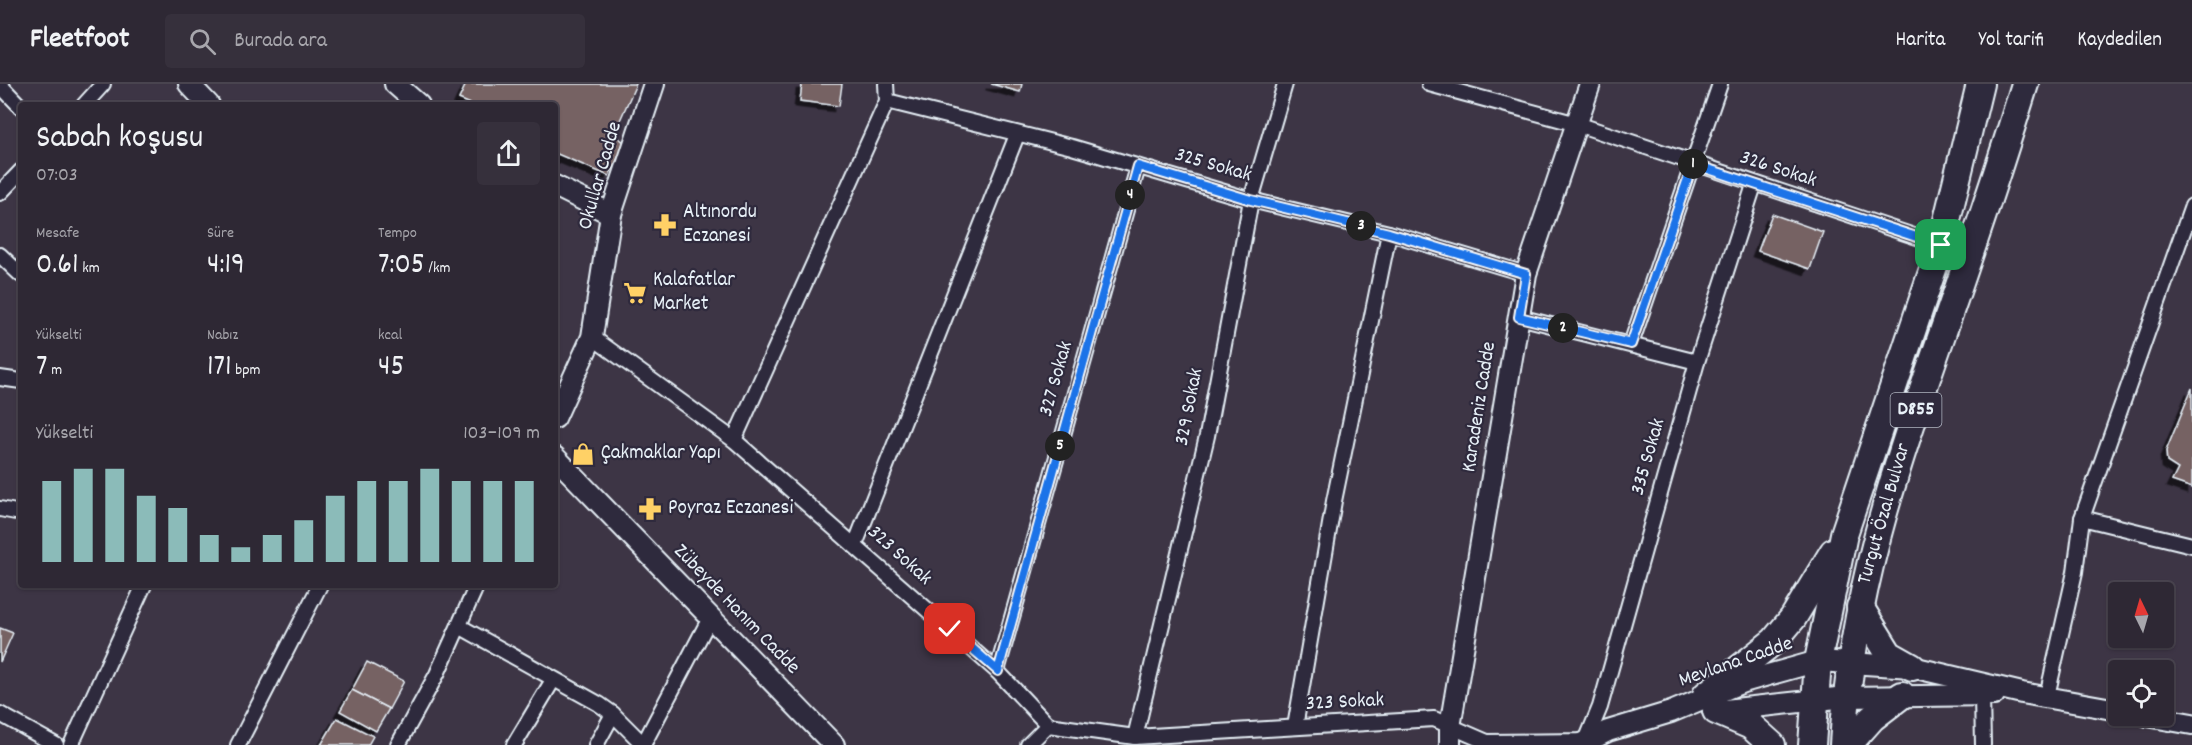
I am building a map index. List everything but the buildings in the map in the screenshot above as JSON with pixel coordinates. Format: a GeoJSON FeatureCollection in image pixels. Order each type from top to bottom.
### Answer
{"type":"FeatureCollection","features":[{"type":"Feature","properties":{"kind":"highway","name":"Turgut Özal Bulvar"},"geometry":{"type":"LineString","coordinates":[[1812,745],[1818,661],[1844,534],[1941,245],[1980,84]]}},
{"type":"Feature","properties":{"kind":"highway","name":"Turgut Özal Bulvar"},"geometry":{"type":"LineString","coordinates":[[1843,745],[1850,661],[1860,607],[1895,471],[1988,205],[2025,84]]}},
{"type":"Feature","properties":{"kind":"highway"},"geometry":{"type":"LineString","coordinates":[[1772,745],[1752,735],[1711,703],[1793,618],[1844,534]]}},
{"type":"Feature","properties":{"kind":"highway"},"geometry":{"type":"LineString","coordinates":[[1860,607],[1889,654],[1912,667]]}},
{"type":"Feature","properties":{"kind":"highway"},"geometry":{"type":"LineString","coordinates":[[1848,745],[1872,718],[1902,695]]}},
{"type":"Feature","properties":{"kind":"street"},"geometry":{"type":"LineString","coordinates":[[87,102],[103,84]]}},
{"type":"Feature","properties":{"kind":"street"},"geometry":{"type":"LineString","coordinates":[[189,84],[206,102]]}},
{"type":"Feature","properties":{"kind":"street"},"geometry":{"type":"LineString","coordinates":[[558,188],[608,213],[647,84]]}},
{"type":"Feature","properties":{"kind":"street","name":"Okullar Cadde"},"geometry":{"type":"LineString","coordinates":[[558,411],[592,337],[608,213],[654,84]]}},
{"type":"Feature","properties":{"kind":"street"},"geometry":{"type":"LineString","coordinates":[[734,440],[887,101],[886,84]]}},
{"type":"Feature","properties":{"kind":"street","name":"329 Sokak"},"geometry":{"type":"LineString","coordinates":[[1135,737],[1207,436],[1251,200],[1285,84]]}},
{"type":"Feature","properties":{"kind":"street","name":"326 Sokak"},"geometry":{"type":"LineString","coordinates":[[1429,84],[1577,124],[1754,185],[1941,245]]}},
{"type":"Feature","properties":{"kind":"street","name":"Karadeniz Cadde"},"geometry":{"type":"LineString","coordinates":[[1450,736],[1526,274],[1590,84]]}},
{"type":"Feature","properties":{"kind":"street"},"geometry":{"type":"LineString","coordinates":[[1631,344],[1720,84]]}},
{"type":"Feature","properties":{"kind":"street"},"geometry":{"type":"LineString","coordinates":[[0,85],[18,104]]}},
{"type":"Feature","properties":{"kind":"street","name":"325 Sokak"},"geometry":{"type":"LineString","coordinates":[[887,101],[1072,147],[1251,200],[1389,233],[1526,274]]}},
{"type":"Feature","properties":{"kind":"street"},"geometry":{"type":"LineString","coordinates":[[855,545],[1017,135]]}},
{"type":"Feature","properties":{"kind":"street","name":"327 Sokak"},"geometry":{"type":"LineString","coordinates":[[998,671],[1138,166]]}},
{"type":"Feature","properties":{"kind":"street"},"geometry":{"type":"LineString","coordinates":[[0,193],[18,174]]}},
{"type":"Feature","properties":{"kind":"street","name":"335 Sokak"},"geometry":{"type":"LineString","coordinates":[[1583,743],[1600,707],[1697,362],[1754,185]]}},
{"type":"Feature","properties":{"kind":"street"},"geometry":{"type":"LineString","coordinates":[[2047,696],[2075,572],[2082,518],[2192,206]]}},
{"type":"Feature","properties":{"kind":"street"},"geometry":{"type":"LineString","coordinates":[[1295,727],[1334,501],[1389,233]]}},
{"type":"Feature","properties":{"kind":"street"},"geometry":{"type":"LineString","coordinates":[[0,255],[18,272]]}},
{"type":"Feature","properties":{"kind":"street"},"geometry":{"type":"LineString","coordinates":[[1519,317],[1697,362]]}},
{"type":"Feature","properties":{"kind":"street","name":"323 Sokak"},"geometry":{"type":"LineString","coordinates":[[592,337],[734,440],[998,671],[1048,724],[1135,737],[1434,719],[1450,736],[1487,742],[1583,743]]}},
{"type":"Feature","properties":{"kind":"street"},"geometry":{"type":"LineString","coordinates":[[0,378],[18,381]]}},
{"type":"Feature","properties":{"kind":"street","name":"Zübeyde Hanım Cadde"},"geometry":{"type":"LineString","coordinates":[[558,460],[834,745]]}},
{"type":"Feature","properties":{"kind":"street"},"geometry":{"type":"LineString","coordinates":[[0,509],[18,512]]}},
{"type":"Feature","properties":{"kind":"street"},"geometry":{"type":"LineString","coordinates":[[2082,518],[2192,544]]}},
{"type":"Feature","properties":{"kind":"street"},"geometry":{"type":"LineString","coordinates":[[71,745],[143,588]]}},
{"type":"Feature","properties":{"kind":"street"},"geometry":{"type":"LineString","coordinates":[[238,745],[318,588]]}},
{"type":"Feature","properties":{"kind":"street"},"geometry":{"type":"LineString","coordinates":[[398,745],[437,674],[476,588]]}},
{"type":"Feature","properties":{"kind":"street"},"geometry":{"type":"LineString","coordinates":[[459,626],[613,714],[643,745],[710,618]]}},
{"type":"Feature","properties":{"kind":"street","name":"Mevlana Cadde"},"geometry":{"type":"LineString","coordinates":[[1583,743],[1608,738],[1671,712],[1711,703],[1818,661],[1850,661],[1912,667],[2022,693]]}},
{"type":"Feature","properties":{"kind":"street"},"geometry":{"type":"LineString","coordinates":[[514,745],[553,680]]}},
{"type":"Feature","properties":{"kind":"street"},"geometry":{"type":"LineString","coordinates":[[2022,693],[2108,708]]}},
{"type":"Feature","properties":{"kind":"street","name":"Mevlana Cadde"},"geometry":{"type":"LineString","coordinates":[[1711,703],[1902,695],[2022,693]]}},
{"type":"Feature","properties":{"kind":"street"},"geometry":{"type":"LineString","coordinates":[[1982,695],[1983,745]]}},
{"type":"Feature","properties":{"kind":"street"},"geometry":{"type":"LineString","coordinates":[[0,714],[56,745]]}},
{"type":"Feature","properties":{"kind":"street"},"geometry":{"type":"LineString","coordinates":[[596,745],[613,714]]}},
{"type":"Feature","properties":{"kind":"street"},"geometry":{"type":"LineString","coordinates":[[2174,721],[2192,724]]}},
{"type":"Feature","properties":{"kind":"street"},"geometry":{"type":"LineString","coordinates":[[1028,745],[1048,724]]}},
{"type":"Feature","properties":{"kind":"place","name":"Altınordu Eczanesi"},"geometry":{"type":"Point","coordinates":[665,225]}},
{"type":"Feature","properties":{"kind":"place","name":"Kalafatlar Market"},"geometry":{"type":"Point","coordinates":[635,293]}},
{"type":"Feature","properties":{"kind":"place","name":"Çakmaklar Yapı"},"geometry":{"type":"Point","coordinates":[583,454]}},
{"type":"Feature","properties":{"kind":"place","name":"Poyraz Eczanesi"},"geometry":{"type":"Point","coordinates":[650,509]}},
{"type":"Feature","properties":{"kind":"route"},"geometry":{"type":"LineString","coordinates":[[950,629],[998,671],[1138,166],[1251,200],[1389,233],[1526,274],[1519,317],[1631,344],[1693,164],[1941,245]]}}]}
